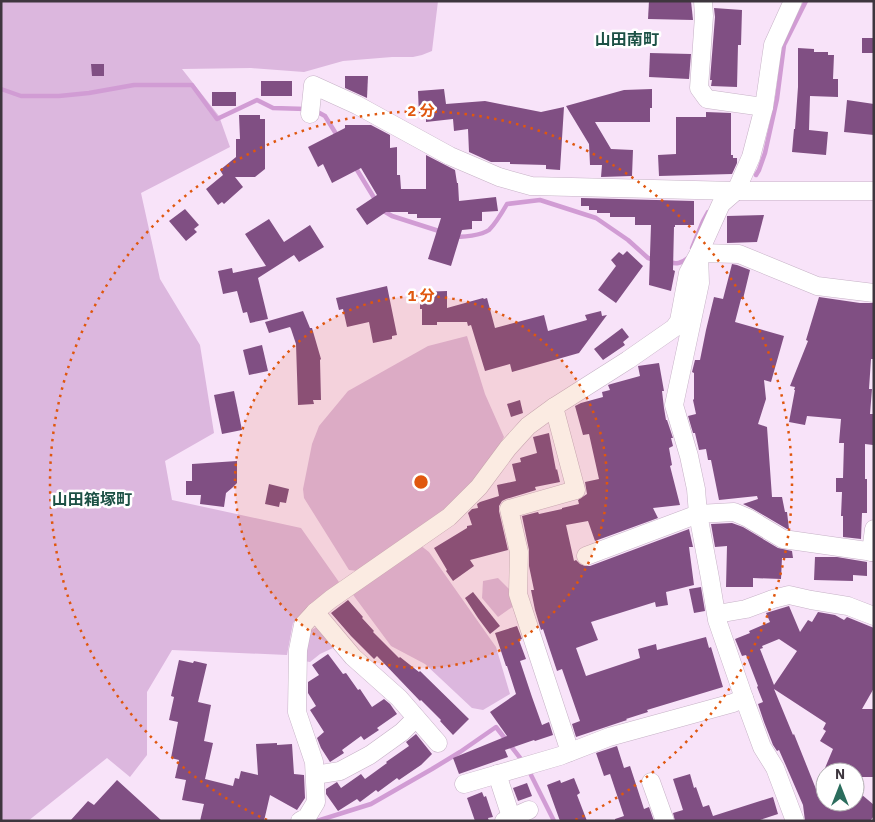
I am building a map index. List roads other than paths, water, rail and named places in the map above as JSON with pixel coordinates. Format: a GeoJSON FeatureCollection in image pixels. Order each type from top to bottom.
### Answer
{"type":"FeatureCollection","features":[{"type":"Feature","properties":{"kind":"street"},"geometry":{"type":"LineString","coordinates":[[703,1],[704,16],[700,88],[707,99],[764,107]]}},
{"type":"Feature","properties":{"kind":"street"},"geometry":{"type":"LineString","coordinates":[[300,821],[307,817],[316,802],[314,762],[297,712],[298,650],[303,625],[331,599],[449,517],[479,487],[508,448],[528,426],[674,328],[679,321],[688,273],[700,253],[721,204],[736,190],[751,157],[764,107],[773,44],[793,1]]}},
{"type":"Feature","properties":{"kind":"street"},"geometry":{"type":"LineString","coordinates":[[311,108],[313,85],[357,104],[450,156],[499,177],[531,186],[736,190],[874,190]]}},
{"type":"Feature","properties":{"kind":"street"},"geometry":{"type":"LineString","coordinates":[[700,253],[739,254],[817,286],[874,293]]}},
{"type":"Feature","properties":{"kind":"street"},"geometry":{"type":"LineString","coordinates":[[700,253],[700,283],[674,405],[689,456],[696,489],[698,514],[718,620],[762,747],[775,768],[795,821]]}},
{"type":"Feature","properties":{"kind":"street"},"geometry":{"type":"LineString","coordinates":[[554,407],[576,490],[509,509],[519,552],[518,594],[570,752]]}},
{"type":"Feature","properties":{"kind":"street"},"geometry":{"type":"LineString","coordinates":[[586,556],[698,514],[734,512],[748,518],[782,539],[872,552],[874,529]]}},
{"type":"Feature","properties":{"kind":"street"},"geometry":{"type":"LineString","coordinates":[[717,614],[746,609],[789,595],[848,606],[874,616]]}},
{"type":"Feature","properties":{"kind":"street"},"geometry":{"type":"LineString","coordinates":[[315,612],[353,657],[399,698],[438,743]]}},
{"type":"Feature","properties":{"kind":"street"},"geometry":{"type":"LineString","coordinates":[[464,784],[570,752],[609,737],[744,698]]}},
{"type":"Feature","properties":{"kind":"street"},"geometry":{"type":"LineString","coordinates":[[315,775],[340,771],[370,755],[402,732],[416,718]]}},
{"type":"Feature","properties":{"kind":"street"},"geometry":{"type":"LineString","coordinates":[[497,774],[508,819],[529,810]]}},
{"type":"Feature","properties":{"kind":"street"},"geometry":{"type":"LineString","coordinates":[[651,782],[665,821]]}},
{"type":"Feature","properties":{"kind":"waterway"},"geometry":{"type":"LineString","coordinates":[[756,175],[765,153],[777,99],[784,45],[806,1]]}},
{"type":"Feature","properties":{"kind":"waterway"},"geometry":{"type":"LineString","coordinates":[[1,89],[21,96],[59,96],[134,85],[192,85],[217,119],[257,100],[273,108],[306,109]]}},
{"type":"Feature","properties":{"kind":"waterway"},"geometry":{"type":"LineString","coordinates":[[314,110],[325,116],[338,137]]}},
{"type":"Feature","properties":{"kind":"waterway"},"geometry":{"type":"LineString","coordinates":[[354,165],[376,201]]}},
{"type":"Feature","properties":{"kind":"waterway"},"geometry":{"type":"LineString","coordinates":[[454,236],[472,236],[489,230],[507,204],[540,200],[596,218],[628,240],[648,258],[655,260]]}},
{"type":"Feature","properties":{"kind":"waterway"},"geometry":{"type":"LineString","coordinates":[[382,210],[392,216],[442,232]]}},
{"type":"Feature","properties":{"kind":"waterway"},"geometry":{"type":"LineString","coordinates":[[692,248],[708,212]]}},
{"type":"Feature","properties":{"kind":"waterway"},"geometry":{"type":"LineString","coordinates":[[668,262],[678,263],[688,258]]}},
{"type":"Feature","properties":{"kind":"waterway"},"geometry":{"type":"LineString","coordinates":[[317,821],[371,804],[460,752],[496,727],[524,763]]}},
{"type":"Feature","properties":{"kind":"waterway"},"geometry":{"type":"LineString","coordinates":[[528,769],[554,821]]}},
{"type":"Feature","properties":{"kind":"district","name":"山田南町"},"geometry":{"type":"Point","coordinates":[627,39]}},
{"type":"Feature","properties":{"kind":"district","name":"山田箱塚町"},"geometry":{"type":"Point","coordinates":[92,499]}}]}
